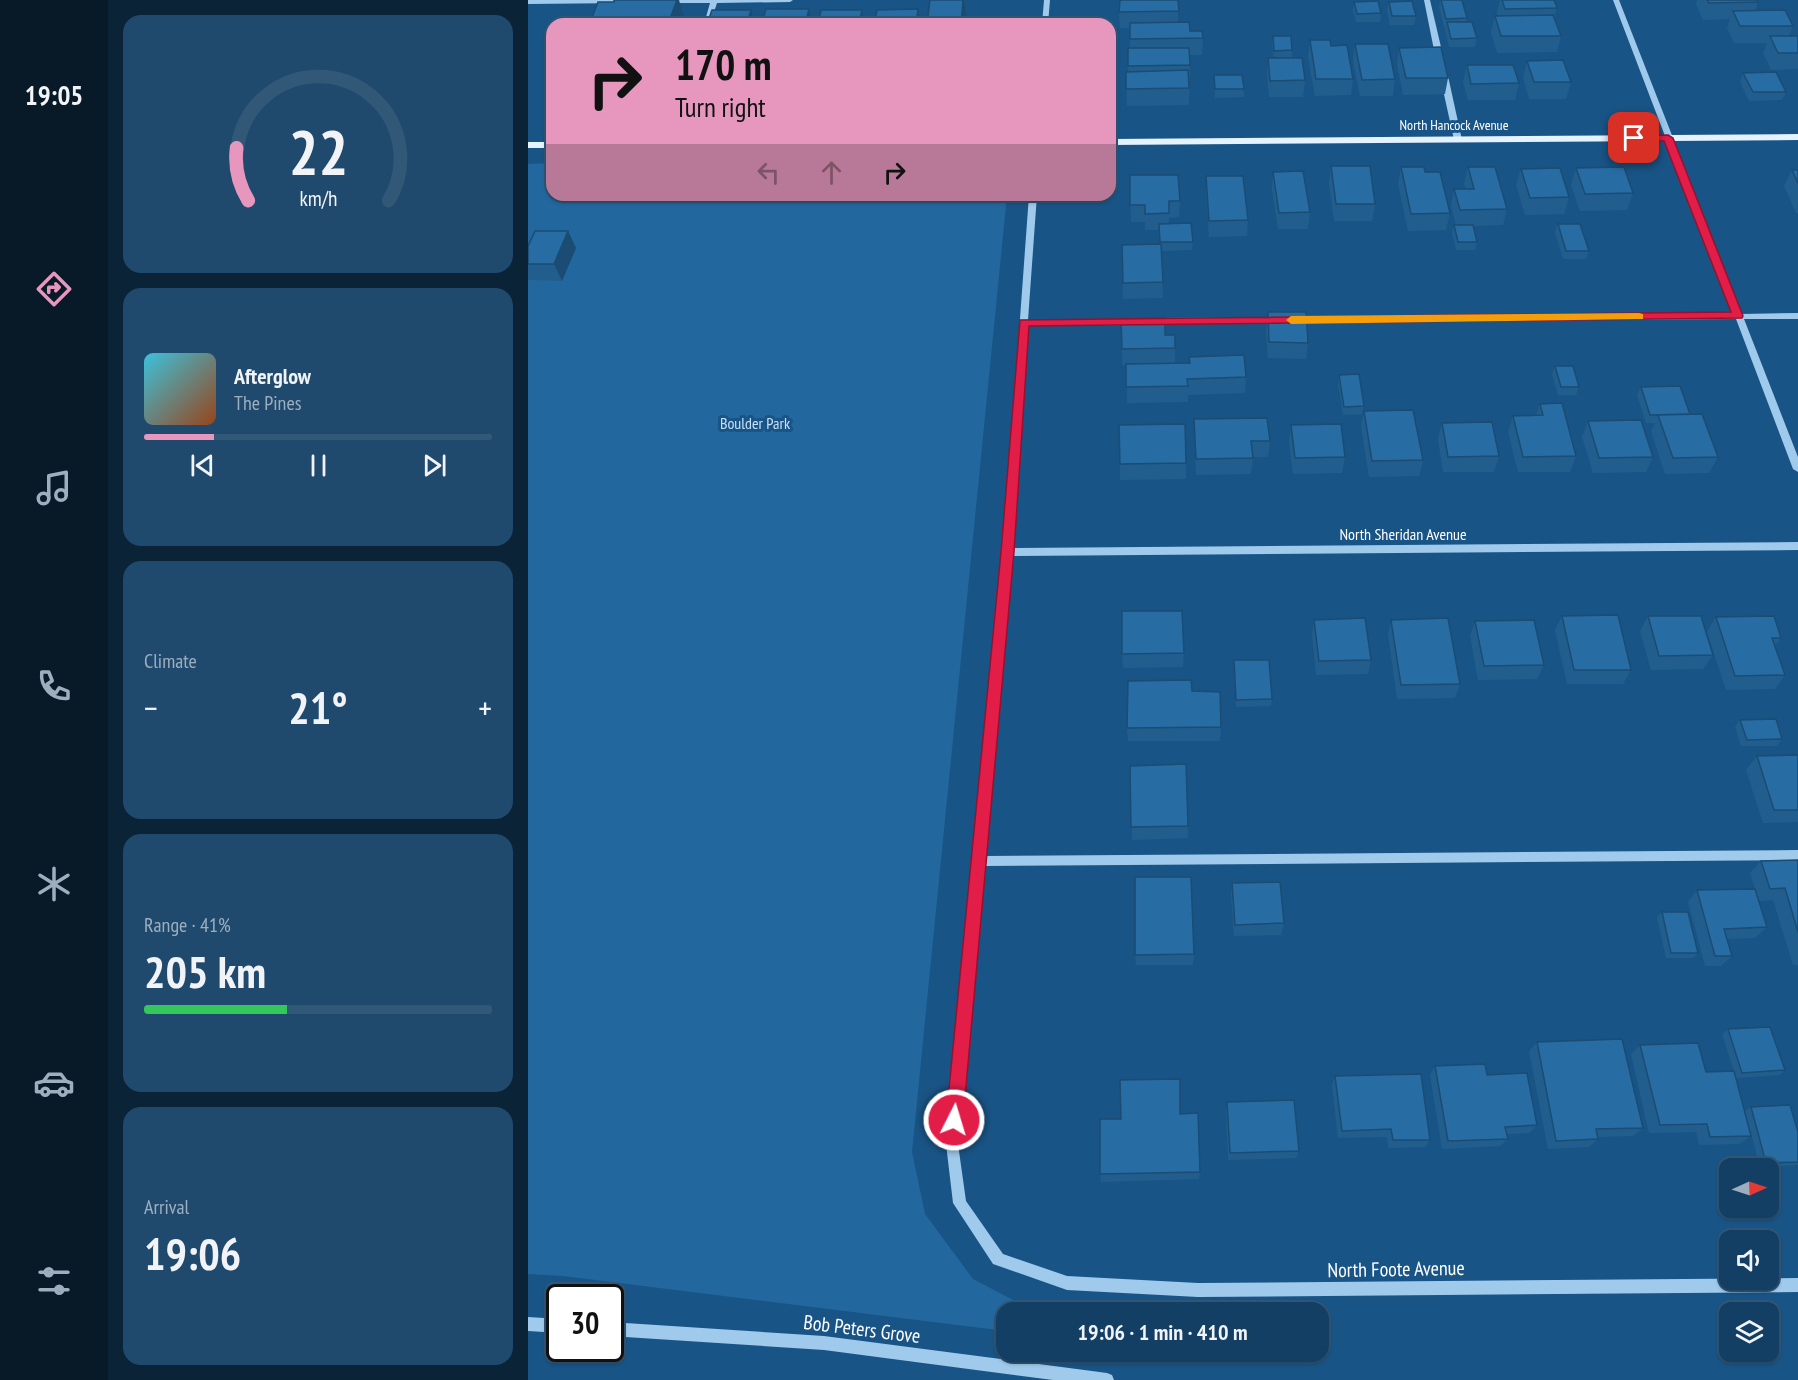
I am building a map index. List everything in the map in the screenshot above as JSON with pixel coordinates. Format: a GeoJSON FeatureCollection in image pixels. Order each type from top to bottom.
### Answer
{"type":"FeatureCollection","features":[{"type":"Feature","properties":{"kind":"main road","name":"North Hancock Avenue"},"geometry":{"type":"LineString","coordinates":[[1116,142],[1798,137]]}},
{"type":"Feature","properties":{"kind":"main road"},"geometry":{"type":"LineString","coordinates":[[528,145],[546,145]]}},
{"type":"Feature","properties":{"kind":"street"},"geometry":{"type":"LineString","coordinates":[[658,1],[790,0]]}},
{"type":"Feature","properties":{"kind":"street"},"geometry":{"type":"LineString","coordinates":[[1046,18],[1047,0]]}},
{"type":"Feature","properties":{"kind":"street"},"geometry":{"type":"LineString","coordinates":[[1427,0],[1458,140]]}},
{"type":"Feature","properties":{"kind":"street"},"geometry":{"type":"LineString","coordinates":[[1616,0],[1798,469]]}},
{"type":"Feature","properties":{"kind":"street"},"geometry":{"type":"LineString","coordinates":[[528,2],[635,1]]}},
{"type":"Feature","properties":{"kind":"street"},"geometry":{"type":"LineString","coordinates":[[709,18],[714,1]]}},
{"type":"Feature","properties":{"kind":"street"},"geometry":{"type":"LineString","coordinates":[[1033,201],[1008,552],[978,861],[1798,855]]}},
{"type":"Feature","properties":{"kind":"street"},"geometry":{"type":"LineString","coordinates":[[1024,322],[1798,316]]}},
{"type":"Feature","properties":{"kind":"street","name":"North Sheridan Avenue"},"geometry":{"type":"LineString","coordinates":[[1008,552],[1798,546]]}},
{"type":"Feature","properties":{"kind":"street","name":"North Foote Avenue"},"geometry":{"type":"LineString","coordinates":[[978,861],[952,1144],[960,1203],[998,1260],[1067,1283],[1198,1290],[1798,1285]]}},
{"type":"Feature","properties":{"kind":"street"},"geometry":{"type":"LineString","coordinates":[[528,1324],[546,1325]]}},
{"type":"Feature","properties":{"kind":"street","name":"Bob Peters Grove"},"geometry":{"type":"LineString","coordinates":[[624,1330],[824,1343],[1107,1380]]}},
{"type":"Feature","properties":{"kind":"green space","name":"Boulder Park"},"geometry":{"type":"Polygon","coordinates":[[[546,163],[546,201],[1006,201],[912,1152],[925,1214],[973,1279],[1017,1302],[996,1302],[996,1330],[563,1276],[528,1274],[528,164],[546,163]]]}},
{"type":"Feature","properties":{"kind":"building"},"geometry":{"type":"Polygon","coordinates":[[[614,0],[677,0],[670,18],[592,18],[598,2],[614,2],[614,0]]]}},
{"type":"Feature","properties":{"kind":"building"},"geometry":{"type":"Polygon","coordinates":[[[930,0],[963,0],[962,18],[928,18],[930,0]]]}},
{"type":"Feature","properties":{"kind":"building"},"geometry":{"type":"Polygon","coordinates":[[[1120,0],[1178,0],[1179,11],[1119,12],[1120,0]]]}},
{"type":"Feature","properties":{"kind":"building"},"geometry":{"type":"Polygon","coordinates":[[[1441,0],[1462,0],[1467,18],[1446,19],[1441,0]]]}},
{"type":"Feature","properties":{"kind":"building"},"geometry":{"type":"Polygon","coordinates":[[[1502,0],[1554,0],[1557,8],[1505,9],[1502,0]]]}},
{"type":"Feature","properties":{"kind":"building"},"geometry":{"type":"Polygon","coordinates":[[[1707,0],[1757,0],[1758,2],[1709,3],[1707,0]]]}},
{"type":"Feature","properties":{"kind":"building"},"geometry":{"type":"Polygon","coordinates":[[[1378,1],[1381,13],[1357,14],[1354,2],[1378,1]]]}},
{"type":"Feature","properties":{"kind":"building"},"geometry":{"type":"Polygon","coordinates":[[[1412,1],[1416,16],[1392,16],[1389,2],[1412,1]]]}},
{"type":"Feature","properties":{"kind":"building"},"geometry":{"type":"Polygon","coordinates":[[[766,9],[809,9],[807,18],[764,18],[766,9]]]}},
{"type":"Feature","properties":{"kind":"building"},"geometry":{"type":"Polygon","coordinates":[[[918,9],[917,18],[875,18],[877,10],[918,9]]]}},
{"type":"Feature","properties":{"kind":"building"},"geometry":{"type":"Polygon","coordinates":[[[712,10],[751,10],[749,18],[709,18],[712,10]]]}},
{"type":"Feature","properties":{"kind":"building"},"geometry":{"type":"Polygon","coordinates":[[[821,10],[862,10],[860,18],[819,18],[821,10]]]}},
{"type":"Feature","properties":{"kind":"building"},"geometry":{"type":"Polygon","coordinates":[[[1785,10],[1793,26],[1740,26],[1733,11],[1785,10]]]}},
{"type":"Feature","properties":{"kind":"building"},"geometry":{"type":"Polygon","coordinates":[[[1553,15],[1561,36],[1501,36],[1495,16],[1553,15]]]}},
{"type":"Feature","properties":{"kind":"building"},"geometry":{"type":"Polygon","coordinates":[[[1189,22],[1190,31],[1202,31],[1203,38],[1130,39],[1130,23],[1189,22]]]}},
{"type":"Feature","properties":{"kind":"building"},"geometry":{"type":"Polygon","coordinates":[[[1447,22],[1472,22],[1477,38],[1451,39],[1447,22]]]}},
{"type":"Feature","properties":{"kind":"building"},"geometry":{"type":"Polygon","coordinates":[[[1273,36],[1291,36],[1292,50],[1274,51],[1273,36]]]}},
{"type":"Feature","properties":{"kind":"building"},"geometry":{"type":"Polygon","coordinates":[[[1770,36],[1798,36],[1798,53],[1778,53],[1770,36]]]}},
{"type":"Feature","properties":{"kind":"building"},"geometry":{"type":"Polygon","coordinates":[[[1310,40],[1330,40],[1331,46],[1347,45],[1353,79],[1316,79],[1310,40]]]}},
{"type":"Feature","properties":{"kind":"building"},"geometry":{"type":"Polygon","coordinates":[[[1355,44],[1388,44],[1395,79],[1362,80],[1355,44]]]}},
{"type":"Feature","properties":{"kind":"building"},"geometry":{"type":"Polygon","coordinates":[[[1441,47],[1448,78],[1406,78],[1399,48],[1441,47]]]}},
{"type":"Feature","properties":{"kind":"building"},"geometry":{"type":"Polygon","coordinates":[[[1128,48],[1189,48],[1190,65],[1128,66],[1128,48]]]}},
{"type":"Feature","properties":{"kind":"building"},"geometry":{"type":"Polygon","coordinates":[[[1268,58],[1302,58],[1305,80],[1270,81],[1268,58]]]}},
{"type":"Feature","properties":{"kind":"building"},"geometry":{"type":"Polygon","coordinates":[[[1563,60],[1571,82],[1534,82],[1527,61],[1563,60]]]}},
{"type":"Feature","properties":{"kind":"building"},"geometry":{"type":"Polygon","coordinates":[[[1467,65],[1513,65],[1519,83],[1471,84],[1467,65]]]}},
{"type":"Feature","properties":{"kind":"building"},"geometry":{"type":"Polygon","coordinates":[[[1188,70],[1189,88],[1126,89],[1126,72],[1188,70]]]}},
{"type":"Feature","properties":{"kind":"building"},"geometry":{"type":"Polygon","coordinates":[[[1776,72],[1786,92],[1753,92],[1743,73],[1776,72]]]}},
{"type":"Feature","properties":{"kind":"building"},"geometry":{"type":"Polygon","coordinates":[[[1214,75],[1242,75],[1244,89],[1215,89],[1214,75]]]}},
{"type":"Feature","properties":{"kind":"building"},"geometry":{"type":"Polygon","coordinates":[[[1331,166],[1370,166],[1375,204],[1336,204],[1331,166]]]}},
{"type":"Feature","properties":{"kind":"building"},"geometry":{"type":"Polygon","coordinates":[[[1401,167],[1424,167],[1425,172],[1440,172],[1450,213],[1411,214],[1401,167]]]}},
{"type":"Feature","properties":{"kind":"building"},"geometry":{"type":"Polygon","coordinates":[[[1468,167],[1495,167],[1507,209],[1460,210],[1454,189],[1474,189],[1468,167]]]}},
{"type":"Feature","properties":{"kind":"building"},"geometry":{"type":"Polygon","coordinates":[[[1624,167],[1633,193],[1585,194],[1576,168],[1624,167]]]}},
{"type":"Feature","properties":{"kind":"building"},"geometry":{"type":"Polygon","coordinates":[[[1560,168],[1569,197],[1530,198],[1521,169],[1560,168]]]}},
{"type":"Feature","properties":{"kind":"building"},"geometry":{"type":"Polygon","coordinates":[[[1792,170],[1798,170],[1798,183],[1792,170]]]}},
{"type":"Feature","properties":{"kind":"building"},"geometry":{"type":"Polygon","coordinates":[[[1303,171],[1310,212],[1279,213],[1273,172],[1303,171]]]}},
{"type":"Feature","properties":{"kind":"building"},"geometry":{"type":"Polygon","coordinates":[[[1130,175],[1178,175],[1180,201],[1169,201],[1169,213],[1145,214],[1145,205],[1130,205],[1130,175]]]}},
{"type":"Feature","properties":{"kind":"building"},"geometry":{"type":"Polygon","coordinates":[[[1206,176],[1243,176],[1248,220],[1209,221],[1206,176]]]}},
{"type":"Feature","properties":{"kind":"building"},"geometry":{"type":"Polygon","coordinates":[[[1191,223],[1193,242],[1160,242],[1159,224],[1191,223]]]}},
{"type":"Feature","properties":{"kind":"building"},"geometry":{"type":"Polygon","coordinates":[[[1558,224],[1580,224],[1589,251],[1566,251],[1558,224]]]}},
{"type":"Feature","properties":{"kind":"building"},"geometry":{"type":"Polygon","coordinates":[[[1454,225],[1473,225],[1477,242],[1458,242],[1454,225]]]}},
{"type":"Feature","properties":{"kind":"building"},"geometry":{"type":"Polygon","coordinates":[[[535,231],[568,231],[554,264],[528,264],[528,246],[535,231]]]}},
{"type":"Feature","properties":{"kind":"building"},"geometry":{"type":"Polygon","coordinates":[[[1161,244],[1163,282],[1123,283],[1122,245],[1161,244]]]}},
{"type":"Feature","properties":{"kind":"building"},"geometry":{"type":"Polygon","coordinates":[[[1268,312],[1306,312],[1308,343],[1269,342],[1268,312]]]}},
{"type":"Feature","properties":{"kind":"building"},"geometry":{"type":"Polygon","coordinates":[[[1165,318],[1165,335],[1175,335],[1175,348],[1122,349],[1121,319],[1165,318]]]}},
{"type":"Feature","properties":{"kind":"building"},"geometry":{"type":"Polygon","coordinates":[[[1244,355],[1246,377],[1187,379],[1188,386],[1126,387],[1126,364],[1190,363],[1189,357],[1244,355]]]}},
{"type":"Feature","properties":{"kind":"building"},"geometry":{"type":"Polygon","coordinates":[[[1555,366],[1573,366],[1579,387],[1561,387],[1555,366]]]}},
{"type":"Feature","properties":{"kind":"building"},"geometry":{"type":"Polygon","coordinates":[[[1359,374],[1364,406],[1344,407],[1339,375],[1359,374]]]}},
{"type":"Feature","properties":{"kind":"building"},"geometry":{"type":"Polygon","coordinates":[[[1680,386],[1690,414],[1650,415],[1641,387],[1680,386]]]}},
{"type":"Feature","properties":{"kind":"building"},"geometry":{"type":"Polygon","coordinates":[[[1562,403],[1576,456],[1523,457],[1513,416],[1543,415],[1540,404],[1562,403]]]}},
{"type":"Feature","properties":{"kind":"building"},"geometry":{"type":"Polygon","coordinates":[[[1413,410],[1423,460],[1372,461],[1364,411],[1413,410]]]}},
{"type":"Feature","properties":{"kind":"building"},"geometry":{"type":"Polygon","coordinates":[[[1702,414],[1718,457],[1673,458],[1658,415],[1702,414]]]}},
{"type":"Feature","properties":{"kind":"building"},"geometry":{"type":"Polygon","coordinates":[[[1267,418],[1270,441],[1251,441],[1253,458],[1196,459],[1194,419],[1267,418]]]}},
{"type":"Feature","properties":{"kind":"building"},"geometry":{"type":"Polygon","coordinates":[[[1641,420],[1653,457],[1599,458],[1588,421],[1641,420]]]}},
{"type":"Feature","properties":{"kind":"building"},"geometry":{"type":"Polygon","coordinates":[[[1492,422],[1499,456],[1448,457],[1442,423],[1492,422]]]}},
{"type":"Feature","properties":{"kind":"building"},"geometry":{"type":"Polygon","coordinates":[[[1185,424],[1186,463],[1120,464],[1119,425],[1185,424]]]}},
{"type":"Feature","properties":{"kind":"building"},"geometry":{"type":"Polygon","coordinates":[[[1341,424],[1345,457],[1295,458],[1291,425],[1341,424]]]}},
{"type":"Feature","properties":{"kind":"building"},"geometry":{"type":"Polygon","coordinates":[[[1122,611],[1182,611],[1184,653],[1122,654],[1122,611]]]}},
{"type":"Feature","properties":{"kind":"building"},"geometry":{"type":"Polygon","coordinates":[[[1618,615],[1631,670],[1574,670],[1562,616],[1618,615]]]}},
{"type":"Feature","properties":{"kind":"building"},"geometry":{"type":"Polygon","coordinates":[[[1648,616],[1701,616],[1713,655],[1659,656],[1648,616]]]}},
{"type":"Feature","properties":{"kind":"building"},"geometry":{"type":"Polygon","coordinates":[[[1774,616],[1781,638],[1772,638],[1785,675],[1735,676],[1716,617],[1774,616]]]}},
{"type":"Feature","properties":{"kind":"building"},"geometry":{"type":"Polygon","coordinates":[[[1365,618],[1371,660],[1319,661],[1314,620],[1365,618]]]}},
{"type":"Feature","properties":{"kind":"building"},"geometry":{"type":"Polygon","coordinates":[[[1448,618],[1460,684],[1401,685],[1391,620],[1448,618]]]}},
{"type":"Feature","properties":{"kind":"building"},"geometry":{"type":"Polygon","coordinates":[[[1534,620],[1544,665],[1484,666],[1475,621],[1534,620]]]}},
{"type":"Feature","properties":{"kind":"building"},"geometry":{"type":"Polygon","coordinates":[[[1234,660],[1269,660],[1272,699],[1236,700],[1234,660]]]}},
{"type":"Feature","properties":{"kind":"building"},"geometry":{"type":"Polygon","coordinates":[[[1191,680],[1192,691],[1220,692],[1221,727],[1127,728],[1128,681],[1191,680]]]}},
{"type":"Feature","properties":{"kind":"building"},"geometry":{"type":"Polygon","coordinates":[[[1776,719],[1782,739],[1747,740],[1740,720],[1776,719]]]}},
{"type":"Feature","properties":{"kind":"building"},"geometry":{"type":"Polygon","coordinates":[[[1798,755],[1798,810],[1774,810],[1757,756],[1798,755]]]}},
{"type":"Feature","properties":{"kind":"building"},"geometry":{"type":"Polygon","coordinates":[[[1186,764],[1188,826],[1131,827],[1130,766],[1186,764]]]}},
{"type":"Feature","properties":{"kind":"building"},"geometry":{"type":"Polygon","coordinates":[[[1798,860],[1798,932],[1785,888],[1770,889],[1761,861],[1798,860]]]}},
{"type":"Feature","properties":{"kind":"building"},"geometry":{"type":"Polygon","coordinates":[[[1135,877],[1191,877],[1194,954],[1135,955],[1135,877]]]}},
{"type":"Feature","properties":{"kind":"building"},"geometry":{"type":"Polygon","coordinates":[[[1280,882],[1284,923],[1235,925],[1232,883],[1280,882]]]}},
{"type":"Feature","properties":{"kind":"building"},"geometry":{"type":"Polygon","coordinates":[[[1755,889],[1767,927],[1724,929],[1732,956],[1715,956],[1697,890],[1755,889]]]}},
{"type":"Feature","properties":{"kind":"building"},"geometry":{"type":"Polygon","coordinates":[[[1662,912],[1688,912],[1698,953],[1671,953],[1662,912]]]}},
{"type":"Feature","properties":{"kind":"building"},"geometry":{"type":"Polygon","coordinates":[[[1770,1027],[1785,1070],[1742,1073],[1728,1029],[1770,1027]]]}},
{"type":"Feature","properties":{"kind":"building"},"geometry":{"type":"Polygon","coordinates":[[[1622,1039],[1643,1128],[1596,1129],[1598,1139],[1556,1141],[1537,1042],[1622,1039]]]}},
{"type":"Feature","properties":{"kind":"building"},"geometry":{"type":"Polygon","coordinates":[[[1698,1043],[1706,1072],[1734,1071],[1751,1136],[1710,1137],[1707,1124],[1660,1125],[1640,1045],[1698,1043]]]}},
{"type":"Feature","properties":{"kind":"building"},"geometry":{"type":"Polygon","coordinates":[[[1485,1064],[1487,1075],[1527,1073],[1537,1125],[1505,1127],[1508,1139],[1448,1141],[1435,1066],[1485,1064]]]}},
{"type":"Feature","properties":{"kind":"building"},"geometry":{"type":"Polygon","coordinates":[[[1421,1074],[1430,1140],[1393,1140],[1391,1129],[1342,1131],[1335,1076],[1421,1074]]]}},
{"type":"Feature","properties":{"kind":"building"},"geometry":{"type":"Polygon","coordinates":[[[1180,1079],[1180,1114],[1198,1113],[1200,1172],[1100,1174],[1100,1119],[1121,1119],[1120,1080],[1180,1079]]]}},
{"type":"Feature","properties":{"kind":"building"},"geometry":{"type":"Polygon","coordinates":[[[1294,1100],[1299,1151],[1230,1153],[1227,1102],[1294,1100]]]}},
{"type":"Feature","properties":{"kind":"building"},"geometry":{"type":"Polygon","coordinates":[[[1790,1105],[1798,1132],[1798,1162],[1779,1163],[1779,1158],[1765,1158],[1751,1107],[1790,1105]]]}},
{"type":"Feature","properties":{"kind":"slow traffic"},"geometry":{"type":"LineString","coordinates":[[1291,320],[1639,317]]}},
{"type":"Feature","properties":{"kind":"route"},"geometry":{"type":"LineString","coordinates":[[954,1120],[1008,552],[1024,322],[1738,316],[1668,138],[1634,138]]}}]}
